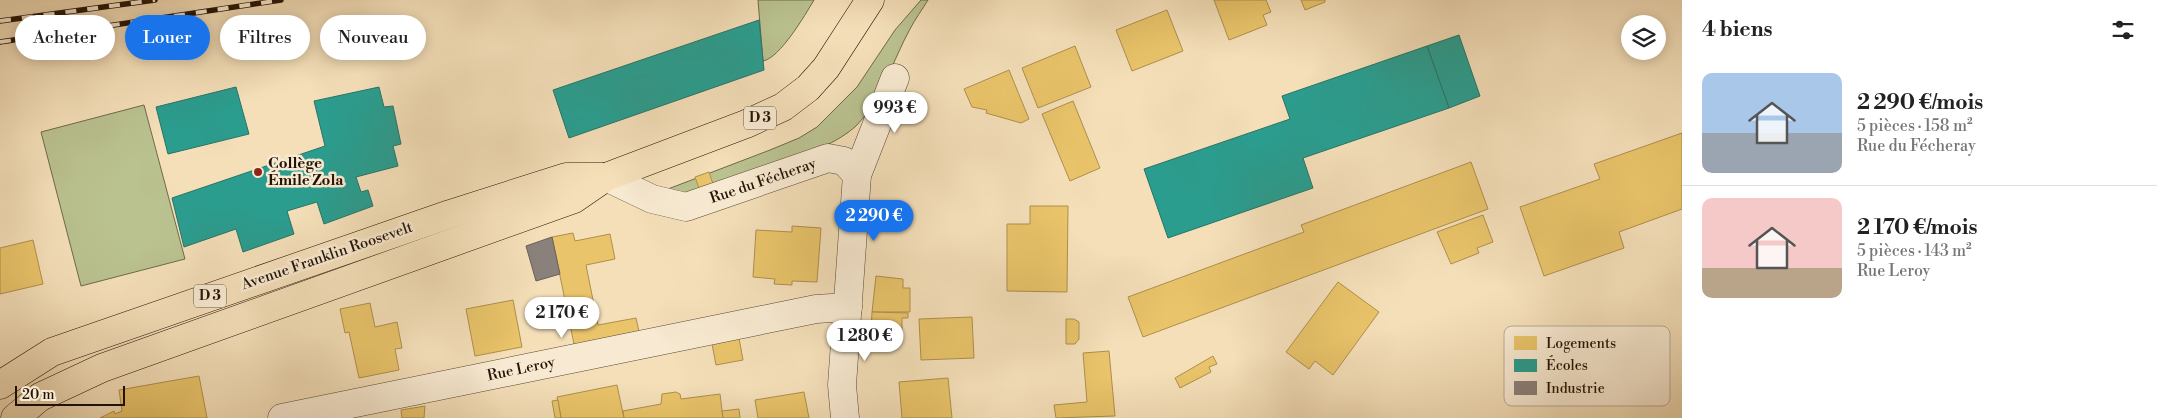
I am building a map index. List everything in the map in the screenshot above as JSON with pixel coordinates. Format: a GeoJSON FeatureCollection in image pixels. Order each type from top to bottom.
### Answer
{"type":"FeatureCollection","features":[{"type":"Feature","properties":{"kind":"main road","name":"Avenue Franklin Roosevelt"},"geometry":{"type":"LineString","coordinates":[[15,418],[40,397],[102,368],[574,199],[606,177],[746,124],[783,107],[808,88],[826,68],[870,0]]}},
{"type":"Feature","properties":{"kind":"main road","name":"Avenue Franklin Roosevelt"},"geometry":{"type":"LineString","coordinates":[[0,385],[52,352],[450,214],[566,177],[606,177]]}},
{"type":"Feature","properties":{"kind":"street"},"geometry":{"type":"LineString","coordinates":[[845,418],[842,386],[857,175],[895,78]]}},
{"type":"Feature","properties":{"kind":"street","name":"Rue du Fécheray"},"geometry":{"type":"LineString","coordinates":[[606,177],[652,199],[686,207],[828,158],[844,161],[857,175]]}},
{"type":"Feature","properties":{"kind":"street","name":"Rue Leroy"},"geometry":{"type":"LineString","coordinates":[[282,418],[816,309],[848,307]]}},
{"type":"Feature","properties":{"kind":"green space"},"geometry":{"type":"Polygon","coordinates":[[[758,0],[814,0],[784,44],[770,58],[763,61],[758,0]]]}},
{"type":"Feature","properties":{"kind":"green space"},"geometry":{"type":"Polygon","coordinates":[[[921,0],[928,0],[910,29],[873,105],[856,126],[821,148],[749,175],[682,194],[668,189],[799,138],[817,127],[857,87],[895,30],[921,0]]]}},
{"type":"Feature","properties":{"kind":"green space"},"geometry":{"type":"Polygon","coordinates":[[[144,105],[185,259],[81,286],[41,132],[144,105]]]}},
{"type":"Feature","properties":{"kind":"building: Logements"},"geometry":{"type":"Polygon","coordinates":[[[1214,0],[1266,0],[1271,12],[1263,15],[1267,25],[1229,40],[1214,0]]]}},
{"type":"Feature","properties":{"kind":"building: Logements"},"geometry":{"type":"Polygon","coordinates":[[[1301,0],[1325,0],[1325,2],[1305,10],[1301,0]]]}},
{"type":"Feature","properties":{"kind":"building: Logements"},"geometry":{"type":"Polygon","coordinates":[[[1167,10],[1183,51],[1132,71],[1116,30],[1167,10]]]}},
{"type":"Feature","properties":{"kind":"building: Logements"},"geometry":{"type":"Polygon","coordinates":[[[1075,46],[1091,87],[1038,108],[1022,68],[1075,46]]]}},
{"type":"Feature","properties":{"kind":"building: Logements"},"geometry":{"type":"Polygon","coordinates":[[[1009,70],[1029,119],[1021,123],[986,113],[987,110],[972,107],[964,89],[1009,70]]]}},
{"type":"Feature","properties":{"kind":"building: Logements"},"geometry":{"type":"Polygon","coordinates":[[[1073,101],[1100,168],[1070,181],[1042,114],[1073,101]]]}},
{"type":"Feature","properties":{"kind":"building: Logements"},"geometry":{"type":"Polygon","coordinates":[[[1682,133],[1682,209],[1619,232],[1624,248],[1544,276],[1520,207],[1600,179],[1594,164],[1682,133]]]}},
{"type":"Feature","properties":{"kind":"building: Logements"},"geometry":{"type":"Polygon","coordinates":[[[1471,162],[1488,209],[1143,337],[1128,297],[1304,232],[1301,225],[1471,162]]]}},
{"type":"Feature","properties":{"kind":"building: Logements"},"geometry":{"type":"Polygon","coordinates":[[[709,172],[714,187],[700,191],[695,177],[709,172]]]}},
{"type":"Feature","properties":{"kind":"building: Logements"},"geometry":{"type":"Polygon","coordinates":[[[1030,206],[1068,206],[1067,292],[1007,291],[1007,224],[1030,224],[1030,206]]]}},
{"type":"Feature","properties":{"kind":"building: Logements"},"geometry":{"type":"Polygon","coordinates":[[[1483,215],[1493,242],[1477,248],[1479,253],[1451,264],[1437,232],[1483,215]]]}},
{"type":"Feature","properties":{"kind":"building: Logements"},"geometry":{"type":"Polygon","coordinates":[[[792,226],[821,228],[817,282],[792,281],[792,285],[774,284],[775,279],[753,277],[756,230],[792,232],[792,226]]]}},
{"type":"Feature","properties":{"kind":"building: Logements"},"geometry":{"type":"Polygon","coordinates":[[[573,233],[575,241],[610,234],[615,259],[586,265],[598,325],[636,318],[640,336],[575,349],[552,237],[573,233]]]}},
{"type":"Feature","properties":{"kind":"building: Logements"},"geometry":{"type":"Polygon","coordinates":[[[33,240],[43,284],[0,294],[0,248],[33,240]]]}},
{"type":"Feature","properties":{"kind":"building: Logements"},"geometry":{"type":"Polygon","coordinates":[[[876,276],[903,279],[903,288],[910,288],[910,312],[872,312],[876,276]]]}},
{"type":"Feature","properties":{"kind":"building: Logements"},"geometry":{"type":"Polygon","coordinates":[[[1338,282],[1379,312],[1333,375],[1315,361],[1309,369],[1286,352],[1338,282]]]}},
{"type":"Feature","properties":{"kind":"building: Logements"},"geometry":{"type":"Polygon","coordinates":[[[513,300],[522,347],[475,356],[466,309],[513,300]]]}},
{"type":"Feature","properties":{"kind":"building: Logements"},"geometry":{"type":"Polygon","coordinates":[[[370,303],[375,327],[397,322],[402,348],[395,349],[399,370],[359,378],[349,332],[345,333],[340,309],[370,303]]]}},
{"type":"Feature","properties":{"kind":"building: Logements"},"geometry":{"type":"Polygon","coordinates":[[[872,312],[908,313],[908,318],[902,318],[902,331],[871,330],[872,312]]]}},
{"type":"Feature","properties":{"kind":"building: Logements"},"geometry":{"type":"Polygon","coordinates":[[[972,317],[974,358],[921,360],[919,319],[972,317]]]}},
{"type":"Feature","properties":{"kind":"building: Logements"},"geometry":{"type":"Polygon","coordinates":[[[1066,319],[1074,319],[1079,322],[1079,339],[1075,344],[1066,344],[1066,319]]]}},
{"type":"Feature","properties":{"kind":"building: Logements"},"geometry":{"type":"Polygon","coordinates":[[[739,338],[743,360],[716,365],[712,344],[739,338]]]}},
{"type":"Feature","properties":{"kind":"building: Logements"},"geometry":{"type":"Polygon","coordinates":[[[1109,351],[1115,416],[1056,418],[1054,405],[1087,402],[1083,353],[1109,351]]]}},
{"type":"Feature","properties":{"kind":"building: Logements"},"geometry":{"type":"Polygon","coordinates":[[[1213,356],[1217,364],[1209,367],[1211,372],[1180,388],[1175,378],[1213,356]]]}},
{"type":"Feature","properties":{"kind":"building: Logements"},"geometry":{"type":"Polygon","coordinates":[[[199,376],[207,418],[100,418],[114,411],[115,414],[122,411],[119,390],[199,376]]]}},
{"type":"Feature","properties":{"kind":"building: Logements"},"geometry":{"type":"Polygon","coordinates":[[[948,378],[952,418],[902,418],[899,382],[948,378]]]}},
{"type":"Feature","properties":{"kind":"building: Logements"},"geometry":{"type":"Polygon","coordinates":[[[617,385],[624,418],[561,418],[557,397],[617,385]]]}},
{"type":"Feature","properties":{"kind":"building: Logements"},"geometry":{"type":"Polygon","coordinates":[[[676,392],[680,394],[681,399],[720,394],[723,418],[624,418],[623,411],[661,404],[662,394],[676,392]]]}},
{"type":"Feature","properties":{"kind":"building: Logements"},"geometry":{"type":"Polygon","coordinates":[[[804,392],[809,418],[758,418],[755,400],[804,392]]]}},
{"type":"Feature","properties":{"kind":"building: Logements"},"geometry":{"type":"Polygon","coordinates":[[[558,400],[561,418],[555,418],[552,401],[558,400]]]}},
{"type":"Feature","properties":{"kind":"building: Logements"},"geometry":{"type":"Polygon","coordinates":[[[425,406],[424,418],[402,418],[401,410],[425,406]]]}},
{"type":"Feature","properties":{"kind":"building: Logements"},"geometry":{"type":"Polygon","coordinates":[[[739,409],[740,418],[723,418],[722,411],[739,409]]]}},
{"type":"Feature","properties":{"kind":"building: Écoles"},"geometry":{"type":"Polygon","coordinates":[[[759,20],[764,70],[569,138],[553,90],[759,20]]]}},
{"type":"Feature","properties":{"kind":"building: Écoles"},"geometry":{"type":"Polygon","coordinates":[[[1459,35],[1480,96],[1449,108],[1427,46],[1459,35]]]}},
{"type":"Feature","properties":{"kind":"building: Écoles"},"geometry":{"type":"Polygon","coordinates":[[[1427,46],[1449,108],[1303,158],[1313,188],[1168,238],[1144,169],[1290,119],[1282,96],[1427,46]]]}},
{"type":"Feature","properties":{"kind":"building: Écoles"},"geometry":{"type":"Polygon","coordinates":[[[236,87],[249,134],[168,154],[156,107],[236,87]]]}},
{"type":"Feature","properties":{"kind":"building: Écoles"},"geometry":{"type":"Polygon","coordinates":[[[379,87],[384,107],[393,106],[401,144],[393,146],[398,166],[356,177],[361,192],[368,190],[373,206],[324,224],[317,202],[287,211],[294,234],[243,252],[236,229],[184,247],[172,198],[325,146],[314,101],[379,87]]]}},
{"type":"Feature","properties":{"kind":"building: Industrie"},"geometry":{"type":"Polygon","coordinates":[[[552,237],[560,274],[536,281],[526,246],[552,237]]]}},
{"type":"Feature","properties":{"kind":"railway"},"geometry":{"type":"LineString","coordinates":[[0,21],[155,0]]}},
{"type":"Feature","properties":{"kind":"railway"},"geometry":{"type":"LineString","coordinates":[[0,42],[281,0]]}},
{"type":"Feature","properties":{"kind":"place","name":"Collège Émile Zola"},"geometry":{"type":"Point","coordinates":[258,172]}}]}
